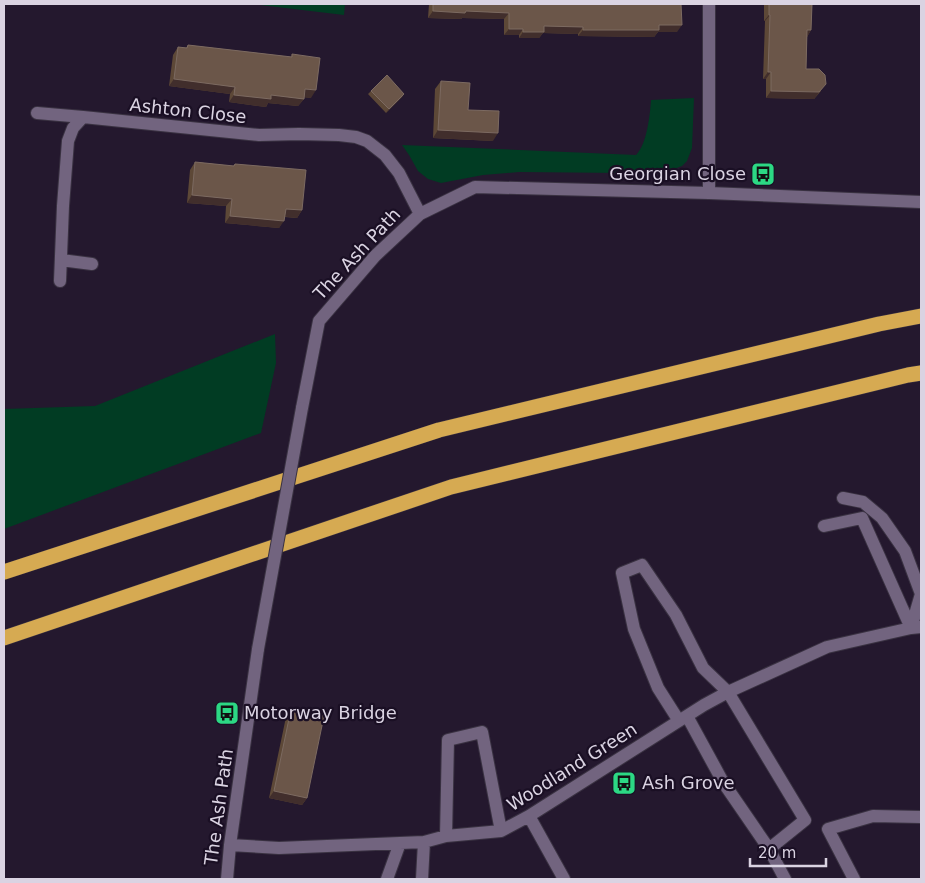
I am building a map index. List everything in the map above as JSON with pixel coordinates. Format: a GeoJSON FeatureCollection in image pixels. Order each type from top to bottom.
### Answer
{"type":"FeatureCollection","features":[{"type":"Feature","properties":{"kind":"highway"},"geometry":{"type":"LineString","coordinates":[[4,572],[438,430],[921,316]]}},
{"type":"Feature","properties":{"kind":"highway"},"geometry":{"type":"LineString","coordinates":[[4,638],[451,487],[921,373]]}},
{"type":"Feature","properties":{"kind":"street"},"geometry":{"type":"LineString","coordinates":[[709,4],[709,193]]}},
{"type":"Feature","properties":{"kind":"street","name":"Ashton Close"},"geometry":{"type":"LineString","coordinates":[[37,113],[259,135],[307,134],[356,137],[367,142],[385,155],[399,173],[420,214]]}},
{"type":"Feature","properties":{"kind":"street"},"geometry":{"type":"LineString","coordinates":[[60,281],[68,141],[73,128],[83,117]]}},
{"type":"Feature","properties":{"kind":"street","name":"The Ash Path"},"geometry":{"type":"LineString","coordinates":[[227,879],[230,845],[258,650],[318,321],[375,256],[420,214],[475,187],[709,193],[921,202]]}},
{"type":"Feature","properties":{"kind":"street"},"geometry":{"type":"LineString","coordinates":[[61,260],[92,264]]}},
{"type":"Feature","properties":{"kind":"street"},"geometry":{"type":"LineString","coordinates":[[843,498],[863,502],[870,507],[882,518],[905,551],[921,594],[916,627]]}},
{"type":"Feature","properties":{"kind":"street"},"geometry":{"type":"LineString","coordinates":[[824,526],[862,518],[916,627]]}},
{"type":"Feature","properties":{"kind":"street"},"geometry":{"type":"LineString","coordinates":[[769,849],[804,820],[728,692],[703,668],[676,615],[642,566],[622,573],[634,629],[658,688],[683,718],[723,782],[769,849],[785,879]]}},
{"type":"Feature","properties":{"kind":"street","name":"Woodland Green"},"geometry":{"type":"LineString","coordinates":[[230,845],[279,848],[424,842],[446,836],[501,831],[529,816],[683,718],[728,692],[827,647],[916,627]]}},
{"type":"Feature","properties":{"kind":"street"},"geometry":{"type":"LineString","coordinates":[[446,836],[448,740],[482,732],[501,831]]}},
{"type":"Feature","properties":{"kind":"street"},"geometry":{"type":"LineString","coordinates":[[529,816],[564,879]]}},
{"type":"Feature","properties":{"kind":"street"},"geometry":{"type":"LineString","coordinates":[[854,879],[828,828],[873,816],[921,817]]}},
{"type":"Feature","properties":{"kind":"street"},"geometry":{"type":"LineString","coordinates":[[422,879],[424,842]]}},
{"type":"Feature","properties":{"kind":"street"},"geometry":{"type":"LineString","coordinates":[[387,879],[400,843]]}},
{"type":"Feature","properties":{"kind":"green space"},"geometry":{"type":"Polygon","coordinates":[[[252,4],[345,4],[344,15],[252,4]]]}},
{"type":"Feature","properties":{"kind":"green space"},"geometry":{"type":"Polygon","coordinates":[[[694,98],[692,148],[687,161],[682,166],[674,169],[624,173],[519,172],[483,175],[441,183],[428,179],[418,171],[402,145],[636,155],[645,137],[651,100],[694,98]]]}},
{"type":"Feature","properties":{"kind":"green space"},"geometry":{"type":"Polygon","coordinates":[[[275,334],[276,363],[261,433],[4,529],[4,409],[95,406],[275,334]]]}},
{"type":"Feature","properties":{"kind":"building"},"geometry":{"type":"Polygon","coordinates":[[[433,4],[681,4],[682,25],[659,25],[659,30],[583,30],[583,27],[544,26],[544,32],[523,32],[523,29],[509,29],[509,13],[433,11],[433,4]]]}},
{"type":"Feature","properties":{"kind":"building"},"geometry":{"type":"Polygon","coordinates":[[[769,4],[812,4],[811,30],[807,30],[806,69],[819,69],[825,75],[826,84],[819,92],[771,91],[771,72],[768,72],[769,4]]]}},
{"type":"Feature","properties":{"kind":"building"},"geometry":{"type":"Polygon","coordinates":[[[188,45],[292,57],[292,54],[320,58],[316,90],[305,89],[304,99],[271,95],[271,99],[234,95],[235,87],[174,79],[178,47],[187,48],[188,45]]]}},
{"type":"Feature","properties":{"kind":"building"},"geometry":{"type":"Polygon","coordinates":[[[387,75],[404,94],[389,109],[371,91],[387,75]]]}},
{"type":"Feature","properties":{"kind":"building"},"geometry":{"type":"Polygon","coordinates":[[[441,81],[470,83],[468,110],[499,111],[498,133],[438,130],[441,81]]]}},
{"type":"Feature","properties":{"kind":"building"},"geometry":{"type":"Polygon","coordinates":[[[195,162],[306,170],[302,210],[286,209],[284,221],[230,216],[232,199],[192,195],[195,162]]]}},
{"type":"Feature","properties":{"kind":"building"},"geometry":{"type":"Polygon","coordinates":[[[291,709],[324,716],[307,798],[274,791],[291,709]]]}},
{"type":"Feature","properties":{"kind":"place","name":"Georgian Close"},"geometry":{"type":"Point","coordinates":[763,174]}},
{"type":"Feature","properties":{"kind":"place","name":"Motorway Bridge"},"geometry":{"type":"Point","coordinates":[227,713]}},
{"type":"Feature","properties":{"kind":"place","name":"Ash Grove"},"geometry":{"type":"Point","coordinates":[624,783]}}]}
